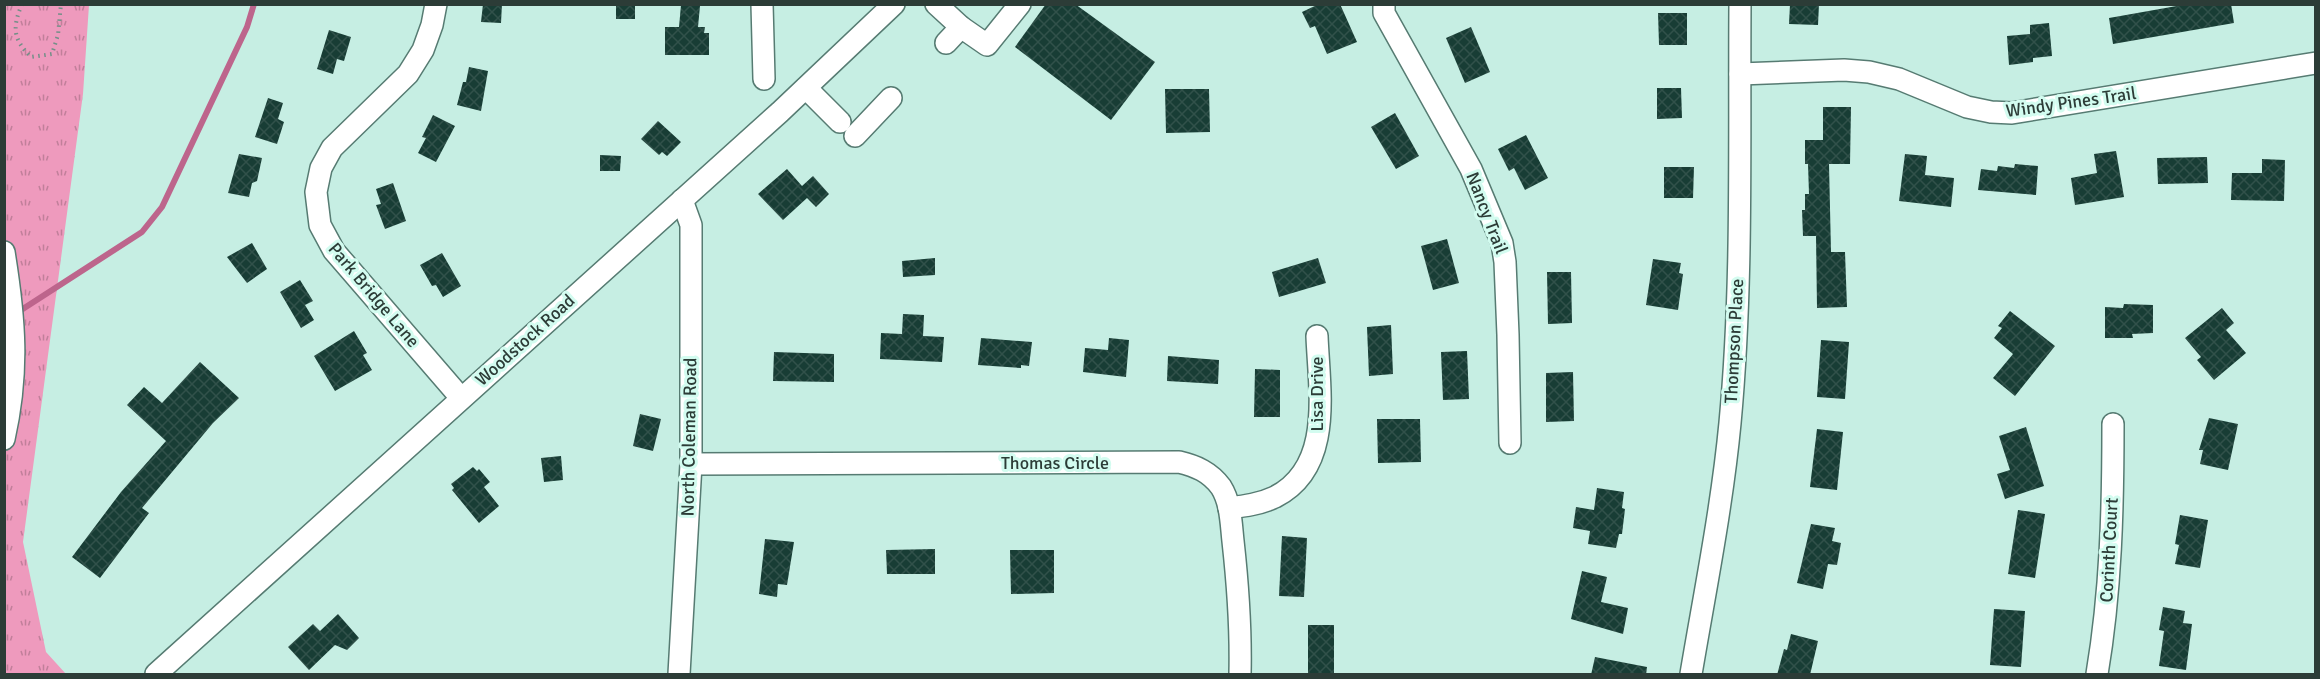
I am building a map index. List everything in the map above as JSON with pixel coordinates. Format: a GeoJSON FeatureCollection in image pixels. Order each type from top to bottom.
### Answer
{"type":"FeatureCollection","features":[{"type":"Feature","properties":{"kind":"street","name":"Park Bridge Lane"},"geometry":{"type":"LineString","coordinates":[[436,4],[432,25],[418,58],[408,74],[332,148],[321,168],[316,192],[320,225],[334,251],[461,398]]}},
{"type":"Feature","properties":{"kind":"street"},"geometry":{"type":"LineString","coordinates":[[762,4],[764,79]]}},
{"type":"Feature","properties":{"kind":"street","name":"Woodstock Road"},"geometry":{"type":"LineString","coordinates":[[156,675],[806,88],[894,4]]}},
{"type":"Feature","properties":{"kind":"street"},"geometry":{"type":"LineString","coordinates":[[936,4],[961,27],[987,45],[1020,4]]}},
{"type":"Feature","properties":{"kind":"street","name":"Nancy Trail"},"geometry":{"type":"LineString","coordinates":[[1384,4],[1384,13],[1471,169],[1502,243],[1508,335],[1510,444]]}},
{"type":"Feature","properties":{"kind":"street","name":"Thompson Place"},"geometry":{"type":"LineString","coordinates":[[1691,675],[1718,520],[1730,424],[1738,299],[1740,4]]}},
{"type":"Feature","properties":{"kind":"street"},"geometry":{"type":"LineString","coordinates":[[946,43],[961,27]]}},
{"type":"Feature","properties":{"kind":"street","name":"Windy Pines Trail"},"geometry":{"type":"LineString","coordinates":[[1740,74],[1844,70],[1869,72],[1899,79],[1967,107],[2012,113],[2308,64]]}},
{"type":"Feature","properties":{"kind":"street"},"geometry":{"type":"LineString","coordinates":[[806,88],[848,129],[891,98]]}},
{"type":"Feature","properties":{"kind":"street","name":"North Coleman Road"},"geometry":{"type":"LineString","coordinates":[[679,675],[691,464],[691,225],[682,200]]}},
{"type":"Feature","properties":{"kind":"street"},"geometry":{"type":"LineString","coordinates":[[4,252],[15,329],[14,375],[10,413],[4,439]]}},
{"type":"Feature","properties":{"kind":"street","name":"Lisa Drive"},"geometry":{"type":"LineString","coordinates":[[1229,508],[1256,504],[1276,496],[1294,483],[1310,462],[1316,446],[1319,427],[1317,336]]}},
{"type":"Feature","properties":{"kind":"street","name":"Corinth Court"},"geometry":{"type":"LineString","coordinates":[[2097,675],[2109,580],[2113,424]]}},
{"type":"Feature","properties":{"kind":"street","name":"Thomas Circle"},"geometry":{"type":"LineString","coordinates":[[691,464],[1179,462],[1196,467],[1210,475],[1222,489],[1229,508],[1238,582],[1240,675]]}},
{"type":"Feature","properties":{"kind":"path"},"geometry":{"type":"LineString","coordinates":[[22,4],[14,32],[20,46],[31,57],[52,54],[58,35],[61,4]]}},
{"type":"Feature","properties":{"kind":"green space"},"geometry":{"type":"Polygon","coordinates":[[[4,5],[89,5],[83,94],[23,542],[46,652],[66,674],[5,674],[4,5]]]}},
{"type":"Feature","properties":{"kind":"building"},"geometry":{"type":"Polygon","coordinates":[[[483,4],[502,4],[501,23],[481,22],[483,4]]]}},
{"type":"Feature","properties":{"kind":"building"},"geometry":{"type":"Polygon","coordinates":[[[616,4],[635,4],[635,19],[616,19],[616,4]]]}},
{"type":"Feature","properties":{"kind":"building"},"geometry":{"type":"Polygon","coordinates":[[[1046,4],[1075,4],[1155,62],[1111,120],[1015,47],[1046,4]]]}},
{"type":"Feature","properties":{"kind":"building"},"geometry":{"type":"Polygon","coordinates":[[[1319,4],[1340,4],[1357,42],[1327,54],[1315,26],[1310,28],[1302,12],[1319,4]]]}},
{"type":"Feature","properties":{"kind":"building"},"geometry":{"type":"Polygon","coordinates":[[[1790,4],[1819,4],[1818,25],[1789,24],[1790,4]]]}},
{"type":"Feature","properties":{"kind":"building"},"geometry":{"type":"Polygon","coordinates":[[[2188,4],[2231,4],[2234,23],[2113,44],[2109,18],[2188,4]]]}},
{"type":"Feature","properties":{"kind":"building"},"geometry":{"type":"Polygon","coordinates":[[[681,5],[700,6],[698,27],[705,27],[704,33],[709,33],[709,55],[665,55],[665,27],[679,27],[681,5]]]}},
{"type":"Feature","properties":{"kind":"building"},"geometry":{"type":"Polygon","coordinates":[[[1658,13],[1687,13],[1687,45],[1659,45],[1658,13]]]}},
{"type":"Feature","properties":{"kind":"building"},"geometry":{"type":"Polygon","coordinates":[[[2049,23],[2052,56],[2033,58],[2033,62],[2009,65],[2007,36],[2030,34],[2030,25],[2049,23]]]}},
{"type":"Feature","properties":{"kind":"building"},"geometry":{"type":"Polygon","coordinates":[[[1471,27],[1490,72],[1465,83],[1446,38],[1471,27]]]}},
{"type":"Feature","properties":{"kind":"building"},"geometry":{"type":"Polygon","coordinates":[[[329,30],[351,37],[344,61],[337,59],[333,74],[317,69],[329,30]]]}},
{"type":"Feature","properties":{"kind":"building"},"geometry":{"type":"Polygon","coordinates":[[[469,67],[488,71],[481,111],[457,105],[469,67]]]}},
{"type":"Feature","properties":{"kind":"building"},"geometry":{"type":"Polygon","coordinates":[[[1657,88],[1681,88],[1682,118],[1657,119],[1657,88]]]}},
{"type":"Feature","properties":{"kind":"building"},"geometry":{"type":"Polygon","coordinates":[[[1165,89],[1209,89],[1210,132],[1166,133],[1165,89]]]}},
{"type":"Feature","properties":{"kind":"building"},"geometry":{"type":"Polygon","coordinates":[[[268,98],[283,103],[278,119],[284,122],[277,144],[255,137],[268,98]]]}},
{"type":"Feature","properties":{"kind":"building"},"geometry":{"type":"Polygon","coordinates":[[[1823,107],[1851,107],[1850,164],[1829,164],[1831,252],[1845,252],[1847,307],[1817,308],[1816,236],[1803,236],[1802,210],[1805,210],[1805,194],[1809,194],[1805,140],[1823,140],[1823,107]]]}},
{"type":"Feature","properties":{"kind":"building"},"geometry":{"type":"Polygon","coordinates":[[[1395,113],[1419,156],[1396,169],[1371,127],[1395,113]]]}},
{"type":"Feature","properties":{"kind":"building"},"geometry":{"type":"Polygon","coordinates":[[[433,115],[455,126],[436,162],[418,153],[426,138],[422,137],[433,115]]]}},
{"type":"Feature","properties":{"kind":"building"},"geometry":{"type":"Polygon","coordinates":[[[658,121],[681,142],[667,156],[662,152],[659,155],[641,139],[658,121]]]}},
{"type":"Feature","properties":{"kind":"building"},"geometry":{"type":"Polygon","coordinates":[[[1526,135],[1548,178],[1525,190],[1514,168],[1509,171],[1498,149],[1526,135]]]}},
{"type":"Feature","properties":{"kind":"building"},"geometry":{"type":"Polygon","coordinates":[[[2116,151],[2124,197],[2075,205],[2071,178],[2097,173],[2094,154],[2116,151]]]}},
{"type":"Feature","properties":{"kind":"building"},"geometry":{"type":"Polygon","coordinates":[[[239,154],[262,158],[257,181],[252,183],[249,197],[228,193],[239,154]]]}},
{"type":"Feature","properties":{"kind":"building"},"geometry":{"type":"Polygon","coordinates":[[[1905,154],[1927,156],[1925,175],[1954,178],[1951,207],[1899,201],[1905,154]]]}},
{"type":"Feature","properties":{"kind":"building"},"geometry":{"type":"Polygon","coordinates":[[[600,155],[621,156],[620,171],[600,171],[600,155]]]}},
{"type":"Feature","properties":{"kind":"building"},"geometry":{"type":"Polygon","coordinates":[[[2207,157],[2208,183],[2158,184],[2157,158],[2207,157]]]}},
{"type":"Feature","properties":{"kind":"building"},"geometry":{"type":"Polygon","coordinates":[[[2262,159],[2285,160],[2284,201],[2231,200],[2232,173],[2262,173],[2262,159]]]}},
{"type":"Feature","properties":{"kind":"building"},"geometry":{"type":"Polygon","coordinates":[[[2015,164],[2038,166],[2036,195],[1978,190],[1981,169],[1997,171],[1998,166],[2014,168],[2015,164]]]}},
{"type":"Feature","properties":{"kind":"building"},"geometry":{"type":"Polygon","coordinates":[[[1664,167],[1694,167],[1693,198],[1664,198],[1664,167]]]}},
{"type":"Feature","properties":{"kind":"building"},"geometry":{"type":"Polygon","coordinates":[[[787,169],[802,186],[813,176],[829,194],[816,207],[807,198],[783,220],[758,194],[787,169]]]}},
{"type":"Feature","properties":{"kind":"building"},"geometry":{"type":"Polygon","coordinates":[[[393,183],[406,221],[385,229],[376,205],[381,204],[376,189],[393,183]]]}},
{"type":"Feature","properties":{"kind":"building"},"geometry":{"type":"Polygon","coordinates":[[[1447,239],[1459,283],[1433,290],[1421,246],[1447,239]]]}},
{"type":"Feature","properties":{"kind":"building"},"geometry":{"type":"Polygon","coordinates":[[[252,243],[267,269],[247,283],[227,257],[252,243]]]}},
{"type":"Feature","properties":{"kind":"building"},"geometry":{"type":"Polygon","coordinates":[[[442,253],[461,286],[443,297],[436,285],[432,286],[420,265],[442,253]]]}},
{"type":"Feature","properties":{"kind":"building"},"geometry":{"type":"Polygon","coordinates":[[[935,258],[935,275],[903,277],[902,261],[935,258]]]}},
{"type":"Feature","properties":{"kind":"building"},"geometry":{"type":"Polygon","coordinates":[[[1318,258],[1326,283],[1279,297],[1272,272],[1318,258]]]}},
{"type":"Feature","properties":{"kind":"building"},"geometry":{"type":"Polygon","coordinates":[[[1653,259],[1681,263],[1679,273],[1683,274],[1678,310],[1646,305],[1653,259]]]}},
{"type":"Feature","properties":{"kind":"building"},"geometry":{"type":"Polygon","coordinates":[[[1547,272],[1571,272],[1572,323],[1548,324],[1547,272]]]}},
{"type":"Feature","properties":{"kind":"building"},"geometry":{"type":"Polygon","coordinates":[[[300,280],[313,301],[305,305],[314,320],[301,328],[280,292],[300,280]]]}},
{"type":"Feature","properties":{"kind":"building"},"geometry":{"type":"Polygon","coordinates":[[[2124,304],[2153,305],[2153,333],[2132,334],[2133,338],[2105,338],[2105,307],[2123,308],[2124,304]]]}},
{"type":"Feature","properties":{"kind":"building"},"geometry":{"type":"Polygon","coordinates":[[[2222,308],[2234,323],[2226,330],[2246,353],[2214,380],[2197,360],[2201,357],[2185,338],[2222,308]]]}},
{"type":"Feature","properties":{"kind":"building"},"geometry":{"type":"Polygon","coordinates":[[[2010,311],[2055,346],[2015,396],[1993,378],[2013,354],[1994,338],[2002,328],[1998,326],[2010,311]]]}},
{"type":"Feature","properties":{"kind":"building"},"geometry":{"type":"Polygon","coordinates":[[[903,314],[924,315],[923,336],[944,337],[942,362],[880,359],[881,333],[902,334],[903,314]]]}},
{"type":"Feature","properties":{"kind":"building"},"geometry":{"type":"Polygon","coordinates":[[[1391,325],[1393,374],[1369,376],[1367,327],[1391,325]]]}},
{"type":"Feature","properties":{"kind":"building"},"geometry":{"type":"Polygon","coordinates":[[[354,331],[367,353],[363,355],[372,370],[335,391],[314,356],[354,331]]]}},
{"type":"Feature","properties":{"kind":"building"},"geometry":{"type":"Polygon","coordinates":[[[981,338],[1032,342],[1029,366],[1021,365],[1021,368],[978,365],[981,338]]]}},
{"type":"Feature","properties":{"kind":"building"},"geometry":{"type":"Polygon","coordinates":[[[1109,338],[1129,340],[1126,377],[1083,372],[1085,348],[1108,350],[1109,338]]]}},
{"type":"Feature","properties":{"kind":"building"},"geometry":{"type":"Polygon","coordinates":[[[1821,340],[1849,342],[1845,399],[1817,397],[1821,340]]]}},
{"type":"Feature","properties":{"kind":"building"},"geometry":{"type":"Polygon","coordinates":[[[1467,351],[1469,399],[1443,400],[1441,352],[1467,351]]]}},
{"type":"Feature","properties":{"kind":"building"},"geometry":{"type":"Polygon","coordinates":[[[774,352],[834,354],[834,382],[773,381],[774,352]]]}},
{"type":"Feature","properties":{"kind":"building"},"geometry":{"type":"Polygon","coordinates":[[[1168,356],[1219,360],[1218,384],[1167,381],[1168,356]]]}},
{"type":"Feature","properties":{"kind":"building"},"geometry":{"type":"Polygon","coordinates":[[[200,362],[239,398],[213,423],[142,508],[149,513],[100,578],[72,557],[121,492],[166,441],[127,405],[144,387],[162,403],[200,362]]]}},
{"type":"Feature","properties":{"kind":"building"},"geometry":{"type":"Polygon","coordinates":[[[1255,369],[1280,370],[1280,417],[1254,417],[1255,369]]]}},
{"type":"Feature","properties":{"kind":"building"},"geometry":{"type":"Polygon","coordinates":[[[1573,372],[1574,421],[1546,422],[1546,373],[1573,372]]]}},
{"type":"Feature","properties":{"kind":"building"},"geometry":{"type":"Polygon","coordinates":[[[640,414],[661,419],[653,451],[633,446],[640,414]]]}},
{"type":"Feature","properties":{"kind":"building"},"geometry":{"type":"Polygon","coordinates":[[[2209,418],[2238,424],[2228,470],[2200,464],[2203,450],[2199,450],[2209,418]]]}},
{"type":"Feature","properties":{"kind":"building"},"geometry":{"type":"Polygon","coordinates":[[[1377,419],[1420,419],[1421,462],[1378,463],[1377,419]]]}},
{"type":"Feature","properties":{"kind":"building"},"geometry":{"type":"Polygon","coordinates":[[[2026,427],[2044,486],[2005,499],[1997,474],[2010,470],[1999,436],[2026,427]]]}},
{"type":"Feature","properties":{"kind":"building"},"geometry":{"type":"Polygon","coordinates":[[[1817,429],[1843,432],[1837,490],[1810,487],[1817,429]]]}},
{"type":"Feature","properties":{"kind":"building"},"geometry":{"type":"Polygon","coordinates":[[[561,456],[563,480],[544,482],[541,458],[561,456]]]}},
{"type":"Feature","properties":{"kind":"building"},"geometry":{"type":"Polygon","coordinates":[[[473,467],[477,471],[479,469],[490,482],[484,487],[499,506],[479,523],[452,490],[454,488],[451,484],[473,467]]]}},
{"type":"Feature","properties":{"kind":"building"},"geometry":{"type":"Polygon","coordinates":[[[1597,488],[1624,492],[1622,508],[1625,509],[1622,534],[1619,534],[1616,548],[1588,544],[1590,531],[1573,528],[1576,507],[1594,510],[1597,488]]]}},
{"type":"Feature","properties":{"kind":"building"},"geometry":{"type":"Polygon","coordinates":[[[2018,510],[2045,514],[2035,578],[2008,574],[2018,510]]]}},
{"type":"Feature","properties":{"kind":"building"},"geometry":{"type":"Polygon","coordinates":[[[2180,515],[2208,520],[2200,568],[2175,564],[2179,545],[2175,544],[2180,515]]]}},
{"type":"Feature","properties":{"kind":"building"},"geometry":{"type":"Polygon","coordinates":[[[1811,524],[1835,528],[1832,541],[1841,543],[1837,565],[1828,564],[1823,589],[1797,583],[1811,524]]]}},
{"type":"Feature","properties":{"kind":"building"},"geometry":{"type":"Polygon","coordinates":[[[1282,536],[1307,538],[1304,597],[1279,596],[1282,536]]]}},
{"type":"Feature","properties":{"kind":"building"},"geometry":{"type":"Polygon","coordinates":[[[765,539],[794,542],[787,585],[778,584],[777,597],[759,594],[765,539]]]}},
{"type":"Feature","properties":{"kind":"building"},"geometry":{"type":"Polygon","coordinates":[[[935,549],[935,574],[887,574],[886,550],[935,549]]]}},
{"type":"Feature","properties":{"kind":"building"},"geometry":{"type":"Polygon","coordinates":[[[1010,550],[1054,550],[1054,593],[1011,594],[1010,550]]]}},
{"type":"Feature","properties":{"kind":"building"},"geometry":{"type":"Polygon","coordinates":[[[1582,571],[1607,577],[1601,602],[1628,608],[1623,634],[1571,619],[1582,571]]]}},
{"type":"Feature","properties":{"kind":"building"},"geometry":{"type":"Polygon","coordinates":[[[2163,607],[2185,611],[2183,623],[2192,624],[2186,670],[2159,666],[2164,631],[2159,630],[2163,607]]]}},
{"type":"Feature","properties":{"kind":"building"},"geometry":{"type":"Polygon","coordinates":[[[1994,609],[2025,611],[2021,667],[1990,665],[1994,609]]]}},
{"type":"Feature","properties":{"kind":"building"},"geometry":{"type":"Polygon","coordinates":[[[338,614],[359,638],[347,650],[335,645],[309,670],[288,647],[313,624],[320,631],[338,614]]]}},
{"type":"Feature","properties":{"kind":"building"},"geometry":{"type":"Polygon","coordinates":[[[1308,625],[1334,625],[1334,675],[1308,675],[1308,625]]]}},
{"type":"Feature","properties":{"kind":"building"},"geometry":{"type":"Polygon","coordinates":[[[1791,634],[1818,641],[1810,675],[1777,675],[1791,634]]]}},
{"type":"Feature","properties":{"kind":"building"},"geometry":{"type":"Polygon","coordinates":[[[1595,657],[1647,667],[1646,675],[1591,675],[1595,657]]]}},
{"type":"Feature","properties":{"kind":"waterway"},"geometry":{"type":"LineString","coordinates":[[15,314],[142,232],[162,207],[247,27],[254,4]]}}]}
